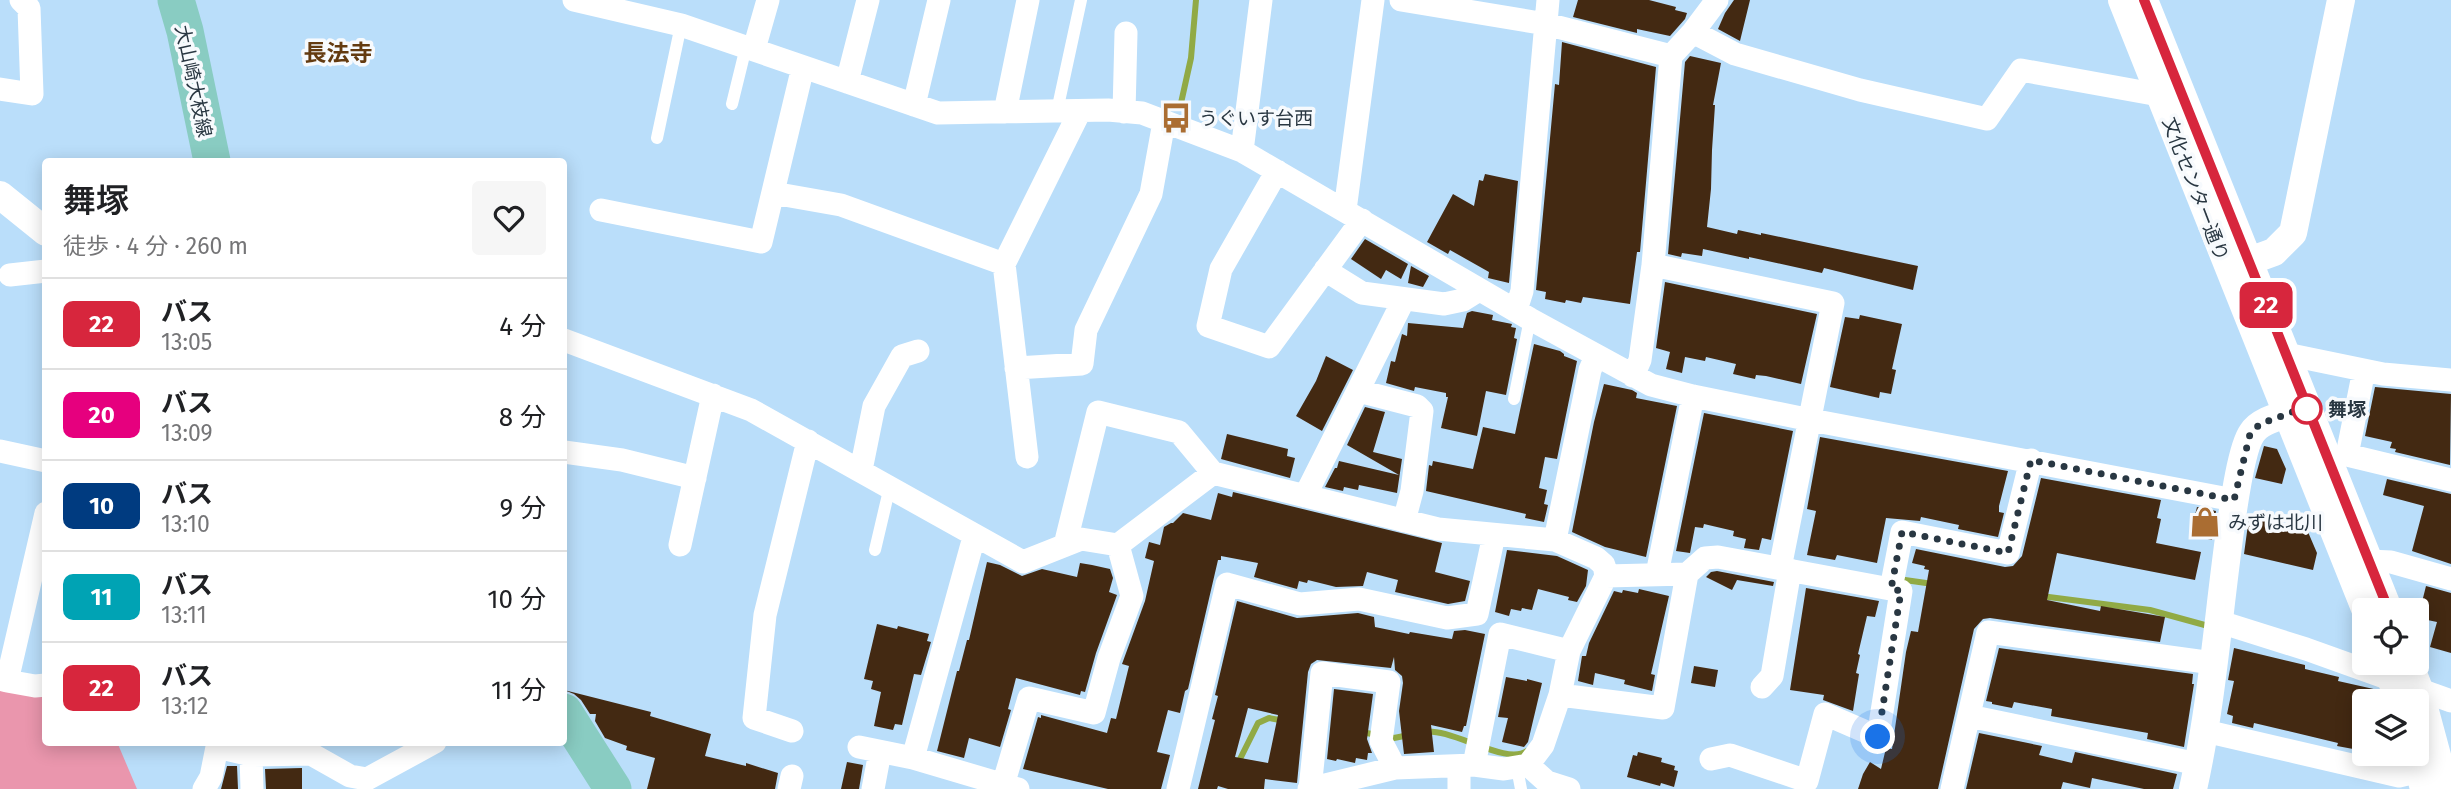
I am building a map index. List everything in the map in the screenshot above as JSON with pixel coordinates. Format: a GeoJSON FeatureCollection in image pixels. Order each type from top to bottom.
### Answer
{"type":"FeatureCollection","features":[{"type":"Feature","properties":{"kind":"main road","name":"大山崎大枝線"},"geometry":{"type":"LineString","coordinates":[[176,0],[211,158]]}},
{"type":"Feature","properties":{"kind":"main road"},"geometry":{"type":"LineString","coordinates":[[567,717],[613,789]]}},
{"type":"Feature","properties":{"kind":"street"},"geometry":{"type":"LineString","coordinates":[[0,89],[32,94],[29,8],[22,0]]}},
{"type":"Feature","properties":{"kind":"street"},"geometry":{"type":"LineString","coordinates":[[574,0],[681,24],[938,113],[1142,113],[1242,151],[1479,290],[1651,385],[1811,420],[2234,500]]}},
{"type":"Feature","properties":{"kind":"street"},"geometry":{"type":"LineString","coordinates":[[750,48],[768,0]]}},
{"type":"Feature","properties":{"kind":"street"},"geometry":{"type":"LineString","coordinates":[[847,82],[869,0]]}},
{"type":"Feature","properties":{"kind":"street"},"geometry":{"type":"LineString","coordinates":[[914,105],[939,0]]}},
{"type":"Feature","properties":{"kind":"street"},"geometry":{"type":"LineString","coordinates":[[1005,112],[1028,0]]}},
{"type":"Feature","properties":{"kind":"street"},"geometry":{"type":"LineString","coordinates":[[1242,151],[1261,0]]}},
{"type":"Feature","properties":{"kind":"street"},"geometry":{"type":"LineString","coordinates":[[1277,171],[1221,269],[1208,326],[1269,347],[1325,270],[1353,215],[1373,0]]}},
{"type":"Feature","properties":{"kind":"street"},"geometry":{"type":"LineString","coordinates":[[1401,0],[1546,24],[1671,56]]}},
{"type":"Feature","properties":{"kind":"street"},"geometry":{"type":"LineString","coordinates":[[1523,315],[1522,291],[1548,0]]}},
{"type":"Feature","properties":{"kind":"street"},"geometry":{"type":"LineString","coordinates":[[1633,376],[1640,360],[1653,265],[1671,56],[1717,0]]}},
{"type":"Feature","properties":{"kind":"street","name":"文化センター通り"},"geometry":{"type":"LineString","coordinates":[[2122,0],[2159,95],[2238,265],[2286,354],[2297,411],[2336,455],[2369,561],[2384,598]]}},
{"type":"Feature","properties":{"kind":"street","name":"文化センター通り"},"geometry":{"type":"LineString","coordinates":[[2144,0],[2238,265],[2297,411],[2362,598]]}},
{"type":"Feature","properties":{"kind":"street"},"geometry":{"type":"LineString","coordinates":[[2238,265],[2274,252],[2293,233],[2341,0]]}},
{"type":"Feature","properties":{"kind":"street"},"geometry":{"type":"LineString","coordinates":[[1693,32],[1735,54],[1784,69],[1860,90],[1987,118],[2021,70],[2159,95]]}},
{"type":"Feature","properties":{"kind":"street"},"geometry":{"type":"LineString","coordinates":[[1124,112],[1126,33]]}},
{"type":"Feature","properties":{"kind":"street"},"geometry":{"type":"LineString","coordinates":[[601,211],[761,242],[803,66]]}},
{"type":"Feature","properties":{"kind":"street"},"geometry":{"type":"LineString","coordinates":[[1027,457],[1004,264],[1080,111]]}},
{"type":"Feature","properties":{"kind":"street"},"geometry":{"type":"LineString","coordinates":[[1016,368],[1083,364],[1086,330],[1151,194],[1164,122]]}},
{"type":"Feature","properties":{"kind":"street"},"geometry":{"type":"LineString","coordinates":[[773,193],[841,205],[1004,264]]}},
{"type":"Feature","properties":{"kind":"street"},"geometry":{"type":"LineString","coordinates":[[0,195],[42,229]]}},
{"type":"Feature","properties":{"kind":"street"},"geometry":{"type":"LineString","coordinates":[[1653,265],[1833,303],[1785,569],[1772,676],[1762,687]]}},
{"type":"Feature","properties":{"kind":"street"},"geometry":{"type":"LineString","coordinates":[[1325,270],[1362,293],[1404,299],[1444,304],[1463,300],[1479,290]]}},
{"type":"Feature","properties":{"kind":"street"},"geometry":{"type":"LineString","coordinates":[[10,275],[42,271]]}},
{"type":"Feature","properties":{"kind":"street"},"geometry":{"type":"LineString","coordinates":[[1305,496],[1404,299]]}},
{"type":"Feature","properties":{"kind":"street"},"geometry":{"type":"LineString","coordinates":[[567,341],[751,410],[1023,562],[1081,539],[1118,545],[1213,473]]}},
{"type":"Feature","properties":{"kind":"street"},"geometry":{"type":"LineString","coordinates":[[861,470],[874,406],[902,356],[918,351]]}},
{"type":"Feature","properties":{"kind":"street"},"geometry":{"type":"LineString","coordinates":[[2286,354],[2364,370],[2451,380]]}},
{"type":"Feature","properties":{"kind":"street"},"geometry":{"type":"LineString","coordinates":[[1555,540],[1590,370],[1597,356]]}},
{"type":"Feature","properties":{"kind":"street"},"geometry":{"type":"LineString","coordinates":[[2364,370],[2336,455],[2451,480]]}},
{"type":"Feature","properties":{"kind":"street"},"geometry":{"type":"LineString","coordinates":[[1359,391],[1417,406],[1422,411],[1412,491],[1404,521]]}},
{"type":"Feature","properties":{"kind":"street"},"geometry":{"type":"LineString","coordinates":[[680,545],[713,395]]}},
{"type":"Feature","properties":{"kind":"street"},"geometry":{"type":"LineString","coordinates":[[1657,574],[1693,396]]}},
{"type":"Feature","properties":{"kind":"street"},"geometry":{"type":"LineString","coordinates":[[1969,716],[2195,776],[2205,731],[2234,500],[2250,434],[2260,424],[2297,411]]}},
{"type":"Feature","properties":{"kind":"street"},"geometry":{"type":"LineString","coordinates":[[1065,545],[1098,412],[1179,432],[1213,473],[1438,529],[1555,540],[1596,558],[1604,565],[1606,576],[1569,651],[1560,695],[1543,744],[1522,774]]}},
{"type":"Feature","properties":{"kind":"street"},"geometry":{"type":"LineString","coordinates":[[792,731],[754,718],[765,615],[808,441]]}},
{"type":"Feature","properties":{"kind":"street"},"geometry":{"type":"LineString","coordinates":[[0,451],[42,460]]}},
{"type":"Feature","properties":{"kind":"street"},"geometry":{"type":"LineString","coordinates":[[567,452],[622,460],[695,478]]}},
{"type":"Feature","properties":{"kind":"street"},"geometry":{"type":"LineString","coordinates":[[1891,589],[1902,532],[2008,553],[2031,460]]}},
{"type":"Feature","properties":{"kind":"street"},"geometry":{"type":"LineString","coordinates":[[42,529],[3,680],[42,685]]}},
{"type":"Feature","properties":{"kind":"street"},"geometry":{"type":"LineString","coordinates":[[1178,789],[1227,584],[1300,604],[1359,599],[1447,618],[1476,614],[1494,535]]}},
{"type":"Feature","properties":{"kind":"street"},"geometry":{"type":"LineString","coordinates":[[913,758],[974,537]]}},
{"type":"Feature","properties":{"kind":"street"},"geometry":{"type":"LineString","coordinates":[[873,789],[869,750],[913,758],[1001,786],[1029,698],[1094,713],[1109,658],[1132,596],[1118,545]]}},
{"type":"Feature","properties":{"kind":"street"},"geometry":{"type":"LineString","coordinates":[[1560,695],[1663,708],[1687,574],[1705,558],[1718,557],[1901,591],[1878,737],[1825,714],[1807,781],[1730,755],[1711,759]]}},
{"type":"Feature","properties":{"kind":"street"},"geometry":{"type":"LineString","coordinates":[[2369,561],[2391,562],[2451,579]]}},
{"type":"Feature","properties":{"kind":"street"},"geometry":{"type":"LineString","coordinates":[[1606,576],[1687,574]]}},
{"type":"Feature","properties":{"kind":"street"},"geometry":{"type":"LineString","coordinates":[[2217,621],[2401,679],[2451,701]]}},
{"type":"Feature","properties":{"kind":"street"},"geometry":{"type":"LineString","coordinates":[[1952,789],[1988,632],[2213,663]]}},
{"type":"Feature","properties":{"kind":"street"},"geometry":{"type":"LineString","coordinates":[[1459,789],[1500,634],[1569,651]]}},
{"type":"Feature","properties":{"kind":"street"},"geometry":{"type":"LineString","coordinates":[[1395,768],[1381,741],[1390,682],[1322,673],[1309,789],[1395,768],[1466,765],[1504,769],[1569,789]]}},
{"type":"Feature","properties":{"kind":"street"},"geometry":{"type":"LineString","coordinates":[[2401,679],[2446,789]]}},
{"type":"Feature","properties":{"kind":"street"},"geometry":{"type":"LineString","coordinates":[[2205,731],[2399,776],[2419,772]]}},
{"type":"Feature","properties":{"kind":"street"},"geometry":{"type":"LineString","coordinates":[[204,789],[211,777],[218,746]]}},
{"type":"Feature","properties":{"kind":"street"},"geometry":{"type":"LineString","coordinates":[[221,746],[251,755],[312,748],[350,776],[367,779],[428,746]]}},
{"type":"Feature","properties":{"kind":"street"},"geometry":{"type":"LineString","coordinates":[[251,755],[252,789]]}},
{"type":"Feature","properties":{"kind":"lane"},"geometry":{"type":"LineString","coordinates":[[1057,111],[1082,0]]}},
{"type":"Feature","properties":{"kind":"lane"},"geometry":{"type":"LineString","coordinates":[[657,138],[681,24]]}},
{"type":"Feature","properties":{"kind":"lane"},"geometry":{"type":"LineString","coordinates":[[732,104],[750,48]]}},
{"type":"Feature","properties":{"kind":"lane"},"geometry":{"type":"LineString","coordinates":[[1514,399],[1523,315]]}},
{"type":"Feature","properties":{"kind":"lane"},"geometry":{"type":"LineString","coordinates":[[876,550],[890,486]]}},
{"type":"Feature","properties":{"kind":"shaded area"},"geometry":{"type":"Polygon","coordinates":[[[0,690],[42,695],[42,746],[119,746],[137,789],[0,789],[0,690]]]}},
{"type":"Feature","properties":{"kind":"building"},"geometry":{"type":"Polygon","coordinates":[[[1578,0],[1649,0],[1676,7],[1675,10],[1687,13],[1670,36],[1637,29],[1637,33],[1573,17],[1578,0]]]}},
{"type":"Feature","properties":{"kind":"building"},"geometry":{"type":"Polygon","coordinates":[[[1734,0],[1750,0],[1740,41],[1718,29],[1734,0]]]}},
{"type":"Feature","properties":{"kind":"building"},"geometry":{"type":"Polygon","coordinates":[[[1562,42],[1656,67],[1640,252],[1637,252],[1630,304],[1583,297],[1581,303],[1566,300],[1565,303],[1545,299],[1546,292],[1536,290],[1555,84],[1559,85],[1562,42]]]}},
{"type":"Feature","properties":{"kind":"building"},"geometry":{"type":"Polygon","coordinates":[[[1690,56],[1721,63],[1713,105],[1711,189],[1707,227],[1737,234],[1738,230],[1761,233],[1918,266],[1913,290],[1824,268],[1822,273],[1703,249],[1702,256],[1682,253],[1681,257],[1668,254],[1685,62],[1690,56]]]}},
{"type":"Feature","properties":{"kind":"building"},"geometry":{"type":"Polygon","coordinates":[[[1485,174],[1518,181],[1509,283],[1488,278],[1489,272],[1450,250],[1448,254],[1427,242],[1453,194],[1474,206],[1479,180],[1483,181],[1485,174]]]}},
{"type":"Feature","properties":{"kind":"building"},"geometry":{"type":"Polygon","coordinates":[[[1365,239],[1408,264],[1401,279],[1386,270],[1381,279],[1351,259],[1365,239]]]}},
{"type":"Feature","properties":{"kind":"building"},"geometry":{"type":"Polygon","coordinates":[[[1411,266],[1429,276],[1423,287],[1408,283],[1411,266]]]}},
{"type":"Feature","properties":{"kind":"building"},"geometry":{"type":"Polygon","coordinates":[[[1665,282],[1817,314],[1801,384],[1766,376],[1756,375],[1755,379],[1733,374],[1736,364],[1706,357],[1705,361],[1685,357],[1682,373],[1666,369],[1670,352],[1656,348],[1665,282]]]}},
{"type":"Feature","properties":{"kind":"building"},"geometry":{"type":"Polygon","coordinates":[[[1472,311],[1493,315],[1492,320],[1512,324],[1511,327],[1516,328],[1514,338],[1517,339],[1506,395],[1486,391],[1477,436],[1441,428],[1448,397],[1446,393],[1415,387],[1414,391],[1386,383],[1402,334],[1407,336],[1408,323],[1463,328],[1467,313],[1472,311]]]}},
{"type":"Feature","properties":{"kind":"building"},"geometry":{"type":"Polygon","coordinates":[[[1860,315],[1902,324],[1892,369],[1896,370],[1891,394],[1880,392],[1879,398],[1830,387],[1845,317],[1859,319],[1860,315]]]}},
{"type":"Feature","properties":{"kind":"building"},"geometry":{"type":"Polygon","coordinates":[[[1534,344],[1560,351],[1564,356],[1577,361],[1557,459],[1545,457],[1539,488],[1547,490],[1544,504],[1548,505],[1544,522],[1525,518],[1526,514],[1426,491],[1429,465],[1432,466],[1433,461],[1473,469],[1483,427],[1515,434],[1534,344]]]}},
{"type":"Feature","properties":{"kind":"building"},"geometry":{"type":"Polygon","coordinates":[[[1326,356],[1353,370],[1322,431],[1296,416],[1316,381],[1326,356]]]}},
{"type":"Feature","properties":{"kind":"building"},"geometry":{"type":"Polygon","coordinates":[[[1604,384],[1632,390],[1637,393],[1636,398],[1677,406],[1646,557],[1605,547],[1572,532],[1604,384]]]}},
{"type":"Feature","properties":{"kind":"building"},"geometry":{"type":"Polygon","coordinates":[[[2375,387],[2451,394],[2450,465],[2395,452],[2396,449],[2390,448],[2392,442],[2365,436],[2375,387]]]}},
{"type":"Feature","properties":{"kind":"building"},"geometry":{"type":"Polygon","coordinates":[[[1365,407],[1385,412],[1373,452],[1402,459],[1397,493],[1359,485],[1358,490],[1344,487],[1343,491],[1325,487],[1339,461],[1399,475],[1347,445],[1365,407]]]}},
{"type":"Feature","properties":{"kind":"building"},"geometry":{"type":"Polygon","coordinates":[[[1704,413],[1793,431],[1771,540],[1762,538],[1759,550],[1744,548],[1746,539],[1733,536],[1734,531],[1704,524],[1703,528],[1695,527],[1690,553],[1676,551],[1704,413]]]}},
{"type":"Feature","properties":{"kind":"building"},"geometry":{"type":"Polygon","coordinates":[[[1227,434],[1288,449],[1287,456],[1295,458],[1290,478],[1221,459],[1227,434]]]}},
{"type":"Feature","properties":{"kind":"building"},"geometry":{"type":"Polygon","coordinates":[[[1820,437],[2008,471],[1999,506],[1999,512],[2004,513],[1998,537],[1958,529],[1959,525],[1921,517],[1920,521],[1886,518],[1877,563],[1837,555],[1835,560],[1807,555],[1816,511],[1807,509],[1820,437]]]}},
{"type":"Feature","properties":{"kind":"building"},"geometry":{"type":"Polygon","coordinates":[[[2264,446],[2277,449],[2286,469],[2282,484],[2255,478],[2264,446]]]}},
{"type":"Feature","properties":{"kind":"building"},"geometry":{"type":"Polygon","coordinates":[[[2041,478],[2161,500],[2157,518],[2161,519],[2156,543],[2201,552],[2195,580],[2057,553],[2047,600],[2100,611],[2101,606],[2165,617],[2160,642],[1983,619],[1974,629],[1938,789],[1858,789],[1870,762],[1881,769],[1886,748],[1892,749],[1906,652],[1911,631],[1918,632],[1929,570],[1924,569],[1925,566],[1912,563],[1916,549],[2005,567],[2013,566],[2022,556],[2041,478]]]}},
{"type":"Feature","properties":{"kind":"building"},"geometry":{"type":"Polygon","coordinates":[[[2387,479],[2451,494],[2451,564],[2412,551],[2424,506],[2383,495],[2387,479]]]}},
{"type":"Feature","properties":{"kind":"building"},"geometry":{"type":"Polygon","coordinates":[[[1233,492],[1442,543],[1435,572],[1470,581],[1465,601],[1448,604],[1395,592],[1398,580],[1367,572],[1363,586],[1336,587],[1308,580],[1307,583],[1299,581],[1297,589],[1254,577],[1258,563],[1221,556],[1188,689],[1185,691],[1180,713],[1168,710],[1157,752],[1170,755],[1161,789],[1108,789],[1023,769],[1038,717],[1041,718],[1041,715],[1107,733],[1111,718],[1116,719],[1129,666],[1122,664],[1145,601],[1154,561],[1145,558],[1149,542],[1160,545],[1164,527],[1173,523],[1183,513],[1211,520],[1218,493],[1232,497],[1233,492]]]}},
{"type":"Feature","properties":{"kind":"building","name":"みずは北川"},"geometry":{"type":"Polygon","coordinates":[[[2197,507],[2216,511],[2212,540],[2190,535],[2197,507]]]}},
{"type":"Feature","properties":{"kind":"building"},"geometry":{"type":"Polygon","coordinates":[[[2249,517],[2308,532],[2317,553],[2313,570],[2244,554],[2249,517]]]}},
{"type":"Feature","properties":{"kind":"building"},"geometry":{"type":"Polygon","coordinates":[[[1507,550],[1557,556],[1588,570],[1586,586],[1577,602],[1568,600],[1569,597],[1538,589],[1532,610],[1511,609],[1509,616],[1495,612],[1507,550]]]}},
{"type":"Feature","properties":{"kind":"building"},"geometry":{"type":"Polygon","coordinates":[[[987,562],[1022,576],[1042,569],[1077,577],[1080,563],[1110,569],[1113,578],[1109,592],[1117,595],[1085,692],[1081,691],[1080,695],[1016,678],[1008,709],[1011,710],[1000,747],[969,738],[964,758],[937,751],[957,671],[969,640],[987,562]]]}},
{"type":"Feature","properties":{"kind":"building"},"geometry":{"type":"Polygon","coordinates":[[[1717,571],[1774,582],[1773,586],[1737,580],[1732,590],[1706,577],[1717,571]]]}},
{"type":"Feature","properties":{"kind":"building"},"geometry":{"type":"Polygon","coordinates":[[[2426,586],[2451,593],[2451,653],[2430,647],[2437,622],[2429,620],[2429,598],[2423,598],[2426,586]]]}},
{"type":"Feature","properties":{"kind":"building"},"geometry":{"type":"Polygon","coordinates":[[[1806,588],[1879,601],[1875,617],[1867,616],[1858,654],[1856,673],[1859,674],[1853,711],[1823,700],[1824,695],[1790,690],[1806,588]]]}},
{"type":"Feature","properties":{"kind":"building"},"geometry":{"type":"Polygon","coordinates":[[[1639,589],[1669,596],[1651,674],[1655,675],[1652,691],[1624,684],[1625,680],[1595,673],[1593,685],[1578,681],[1582,656],[1586,656],[1589,643],[1614,591],[1638,593],[1639,589]]]}},
{"type":"Feature","properties":{"kind":"building"},"geometry":{"type":"Polygon","coordinates":[[[1237,601],[1297,618],[1358,613],[1374,617],[1375,627],[1409,634],[1410,632],[1452,639],[1454,631],[1485,634],[1466,726],[1462,732],[1431,725],[1434,752],[1404,754],[1399,711],[1403,683],[1402,676],[1395,670],[1394,657],[1391,668],[1317,660],[1311,664],[1297,783],[1265,779],[1264,789],[1228,789],[1218,786],[1217,789],[1198,789],[1215,720],[1212,719],[1218,696],[1215,695],[1237,601]],[[1248,708],[1235,757],[1268,763],[1278,715],[1248,708]]]}},
{"type":"Feature","properties":{"kind":"building"},"geometry":{"type":"Polygon","coordinates":[[[877,624],[929,634],[927,641],[931,642],[921,675],[914,674],[902,725],[895,724],[893,730],[874,726],[881,692],[871,689],[873,681],[864,679],[877,624]]]}},
{"type":"Feature","properties":{"kind":"building"},"geometry":{"type":"Polygon","coordinates":[[[1999,648],[2193,674],[2194,684],[2184,747],[2147,739],[2148,733],[2051,716],[2052,709],[2014,702],[2012,708],[1986,701],[1999,648]]]}},
{"type":"Feature","properties":{"kind":"building"},"geometry":{"type":"Polygon","coordinates":[[[2234,648],[2305,665],[2305,669],[2339,677],[2338,681],[2374,689],[2352,689],[2352,749],[2254,723],[2253,728],[2232,723],[2233,716],[2227,714],[2234,681],[2228,680],[2234,648]]]}},
{"type":"Feature","properties":{"kind":"building"},"geometry":{"type":"Polygon","coordinates":[[[1694,666],[1718,670],[1715,687],[1691,683],[1694,666]]]}},
{"type":"Feature","properties":{"kind":"building"},"geometry":{"type":"Polygon","coordinates":[[[1506,677],[1542,683],[1528,742],[1524,747],[1502,742],[1508,718],[1498,717],[1506,677]]]}},
{"type":"Feature","properties":{"kind":"building"},"geometry":{"type":"Polygon","coordinates":[[[1334,689],[1373,694],[1367,739],[1372,753],[1368,753],[1367,760],[1356,758],[1355,763],[1327,759],[1334,689]]]}},
{"type":"Feature","properties":{"kind":"building"},"geometry":{"type":"Polygon","coordinates":[[[567,691],[651,712],[650,716],[711,734],[705,756],[746,766],[746,763],[778,773],[775,789],[647,789],[655,758],[626,750],[627,746],[605,738],[595,721],[596,714],[590,714],[574,694],[567,691]]]}},
{"type":"Feature","properties":{"kind":"building"},"geometry":{"type":"Polygon","coordinates":[[[1979,733],[2042,746],[2039,755],[2072,763],[2075,752],[2177,774],[2173,789],[2144,789],[2092,778],[2090,788],[2063,782],[2061,789],[1966,789],[1979,733]]]}},
{"type":"Feature","properties":{"kind":"building"},"geometry":{"type":"Polygon","coordinates":[[[1638,752],[1662,758],[1661,762],[1675,766],[1674,770],[1678,771],[1674,787],[1627,777],[1633,755],[1637,756],[1638,752]]]}},
{"type":"Feature","properties":{"kind":"building"},"geometry":{"type":"Polygon","coordinates":[[[847,762],[863,765],[859,789],[841,789],[847,762]]]}},
{"type":"Feature","properties":{"kind":"building"},"geometry":{"type":"Polygon","coordinates":[[[227,766],[237,766],[238,789],[221,789],[227,766]]]}},
{"type":"Feature","properties":{"kind":"building"},"geometry":{"type":"Polygon","coordinates":[[[302,768],[302,789],[266,789],[265,769],[302,768]]]}},
{"type":"Feature","properties":{"kind":"waterway"},"geometry":{"type":"LineString","coordinates":[[1181,103],[1191,58],[1196,0]]}},
{"type":"Feature","properties":{"kind":"waterway"},"geometry":{"type":"LineString","coordinates":[[1898,579],[1933,584]]}},
{"type":"Feature","properties":{"kind":"waterway"},"geometry":{"type":"LineString","coordinates":[[2041,596],[2150,610],[2212,627]]}},
{"type":"Feature","properties":{"kind":"waterway"},"geometry":{"type":"LineString","coordinates":[[1238,763],[1258,723],[1269,718],[1285,721]]}},
{"type":"Feature","properties":{"kind":"waterway"},"geometry":{"type":"LineString","coordinates":[[1361,732],[1394,738],[1409,735]]}},
{"type":"Feature","properties":{"kind":"waterway"},"geometry":{"type":"LineString","coordinates":[[1423,732],[1448,735],[1506,754],[1527,751]]}},
{"type":"Feature","properties":{"kind":"bus line","name":"22"},"geometry":{"type":"LineString","coordinates":[[2144,0],[2384,598]]}},
{"type":"Feature","properties":{"kind":"place","name":"うぐいす台西"},"geometry":{"type":"Point","coordinates":[1176,118]}},
{"type":"Feature","properties":{"kind":"place","name":"舞塚"},"geometry":{"type":"Point","coordinates":[2307,409]}},
{"type":"Feature","properties":{"kind":"place","name":"みずは北川"},"geometry":{"type":"Point","coordinates":[2205,522]}},
{"type":"Feature","properties":{"kind":"district","name":"長法寺"},"geometry":{"type":"Point","coordinates":[338,53]}},
{"type":"Feature","properties":{"kind":"route"},"geometry":{"type":"LineString","coordinates":[[1878,737],[1901,591],[1891,589],[1902,532],[2008,553],[2031,460],[2234,500],[2250,434],[2260,424],[2306,407],[2307,409]]}}]}
